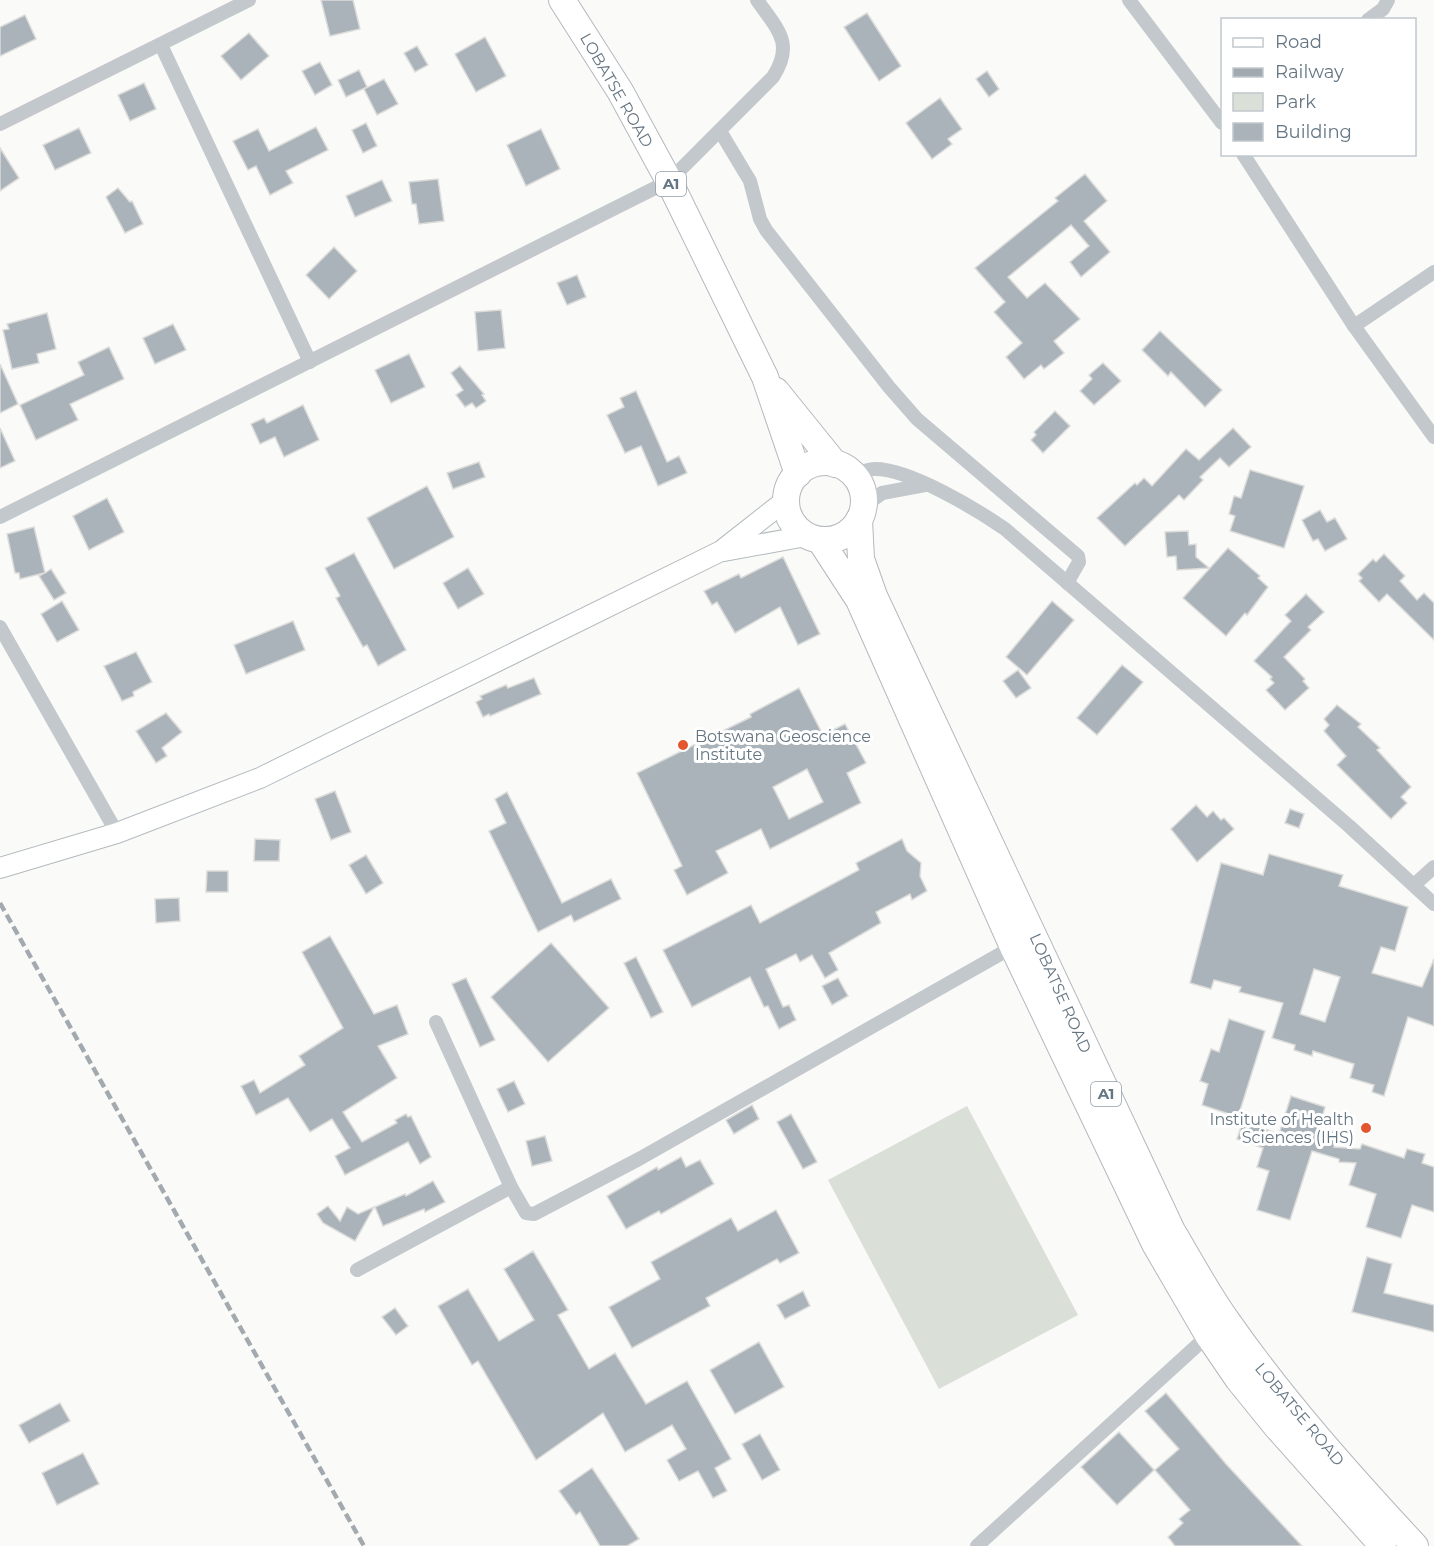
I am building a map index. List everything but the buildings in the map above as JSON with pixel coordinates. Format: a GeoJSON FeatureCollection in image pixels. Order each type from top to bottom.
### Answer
{"type":"FeatureCollection","features":[{"type":"Feature","properties":{"kind":"highway","name":"LOBATSE ROAD"},"geometry":{"type":"LineString","coordinates":[[562,0],[620,91],[669,181],[765,377],[798,474]]}},
{"type":"Feature","properties":{"kind":"highway","name":"LOBATSE ROAD"},"geometry":{"type":"LineString","coordinates":[[765,377],[862,490],[861,559],[874,596],[1024,941]]}},
{"type":"Feature","properties":{"kind":"highway"},"geometry":{"type":"LineString","coordinates":[[786,500],[789,485],[809,466],[844,470]]}},
{"type":"Feature","properties":{"kind":"highway","name":"LOBATSE ROAD"},"geometry":{"type":"LineString","coordinates":[[786,500],[788,514],[795,527],[813,538],[859,600],[1024,941],[1116,1116],[1217,1328],[1276,1426],[1383,1546]]}},
{"type":"Feature","properties":{"kind":"highway"},"geometry":{"type":"LineString","coordinates":[[813,538],[842,536],[861,514]]}},
{"type":"Feature","properties":{"kind":"highway","name":"LOBATSE ROAD"},"geometry":{"type":"LineString","coordinates":[[1217,1328],[1293,1407],[1415,1546]]}},
{"type":"Feature","properties":{"kind":"main road"},"geometry":{"type":"LineString","coordinates":[[0,868],[117,832],[260,778],[721,551],[786,500]]}},
{"type":"Feature","properties":{"kind":"main road"},"geometry":{"type":"LineString","coordinates":[[721,551],[813,538]]}},
{"type":"Feature","properties":{"kind":"street"},"geometry":{"type":"LineString","coordinates":[[0,124],[249,0]]}},
{"type":"Feature","properties":{"kind":"street"},"geometry":{"type":"LineString","coordinates":[[0,517],[669,181],[773,77],[784,56],[783,40],[757,0]]}},
{"type":"Feature","properties":{"kind":"street"},"geometry":{"type":"LineString","coordinates":[[1129,0],[1221,122]]}},
{"type":"Feature","properties":{"kind":"street"},"geometry":{"type":"LineString","coordinates":[[1371,18],[1383,9],[1389,0]]}},
{"type":"Feature","properties":{"kind":"street"},"geometry":{"type":"LineString","coordinates":[[161,45],[310,362]]}},
{"type":"Feature","properties":{"kind":"street"},"geometry":{"type":"LineString","coordinates":[[720,130],[750,181],[760,219],[766,230],[889,387],[917,419],[1078,556],[1079,562],[1067,583]]}},
{"type":"Feature","properties":{"kind":"street"},"geometry":{"type":"LineString","coordinates":[[1244,156],[1354,326],[1434,437]]}},
{"type":"Feature","properties":{"kind":"street"},"geometry":{"type":"LineString","coordinates":[[1354,326],[1434,272]]}},
{"type":"Feature","properties":{"kind":"street"},"geometry":{"type":"LineString","coordinates":[[844,470],[873,468],[886,470],[925,485],[985,515],[1067,583],[1434,904]]}},
{"type":"Feature","properties":{"kind":"street"},"geometry":{"type":"LineString","coordinates":[[861,514],[882,493],[925,485]]}},
{"type":"Feature","properties":{"kind":"street"},"geometry":{"type":"LineString","coordinates":[[0,627],[117,832]]}},
{"type":"Feature","properties":{"kind":"street"},"geometry":{"type":"LineString","coordinates":[[1414,885],[1434,867]]}},
{"type":"Feature","properties":{"kind":"street"},"geometry":{"type":"LineString","coordinates":[[436,1022],[511,1187],[526,1213],[540,1213],[1024,941]]}},
{"type":"Feature","properties":{"kind":"street"},"geometry":{"type":"LineString","coordinates":[[357,1270],[511,1187]]}},
{"type":"Feature","properties":{"kind":"street"},"geometry":{"type":"LineString","coordinates":[[977,1546],[1217,1328]]}},
{"type":"Feature","properties":{"kind":"green space"},"geometry":{"type":"Polygon","coordinates":[[[967,1106],[1078,1315],[939,1389],[828,1180],[967,1106]]]}},
{"type":"Feature","properties":{"kind":"railway"},"geometry":{"type":"LineString","coordinates":[[0,903],[364,1546]]}},
{"type":"Feature","properties":{"kind":"place","name":"Botswana Geoscience Institute"},"geometry":{"type":"Point","coordinates":[683,745]}},
{"type":"Feature","properties":{"kind":"place","name":"Institute of Health Sciences (IHS)"},"geometry":{"type":"Point","coordinates":[1366,1128]}}]}
